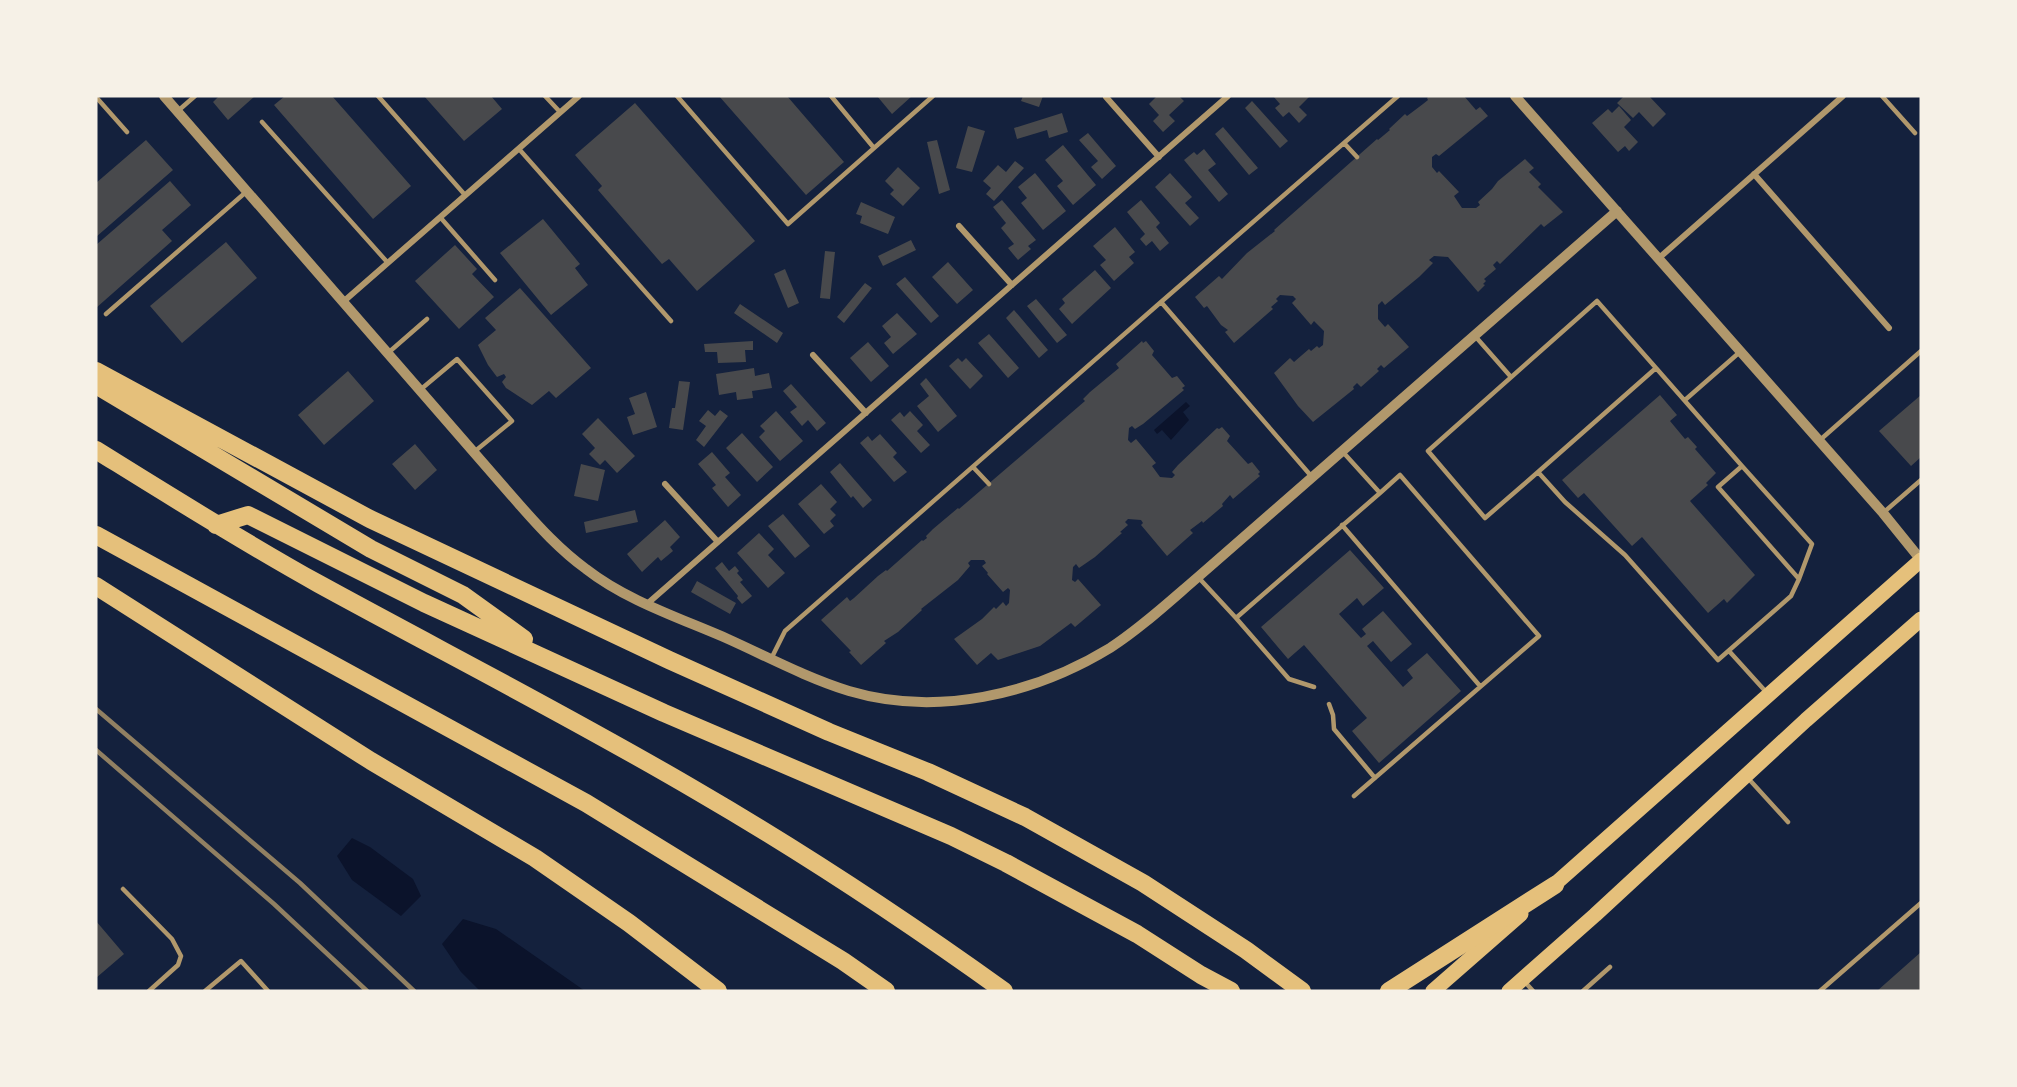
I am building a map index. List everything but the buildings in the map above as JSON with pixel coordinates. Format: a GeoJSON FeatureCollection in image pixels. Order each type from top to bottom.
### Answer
{"type":"FeatureCollection","features":[{"type":"Feature","properties":{"kind":"highway"},"geometry":{"type":"LineString","coordinates":[[96,371],[370,519],[680,665],[829,732],[928,772],[1024,818],[1143,883],[1297,987]]}},
{"type":"Feature","properties":{"kind":"highway"},"geometry":{"type":"LineString","coordinates":[[96,385],[371,549],[463,595],[559,665]]}},
{"type":"Feature","properties":{"kind":"highway"},"geometry":{"type":"LineString","coordinates":[[96,450],[216,525],[320,584],[616,744],[699,792],[840,879],[1004,991]]}},
{"type":"Feature","properties":{"kind":"highway"},"geometry":{"type":"LineString","coordinates":[[216,525],[248,515],[424,603],[559,665],[960,841],[1137,934],[1201,975],[1231,991]]}},
{"type":"Feature","properties":{"kind":"highway"},"geometry":{"type":"LineString","coordinates":[[96,535],[586,803],[843,960],[886,991]]}},
{"type":"Feature","properties":{"kind":"highway"},"geometry":{"type":"LineString","coordinates":[[96,586],[371,761],[535,858],[629,923],[718,991]]}},
{"type":"Feature","properties":{"kind":"highway"},"geometry":{"type":"LineString","coordinates":[[1389,991],[1555,885]]}},
{"type":"Feature","properties":{"kind":"highway"},"geometry":{"type":"LineString","coordinates":[[1201,975],[1213,991]]}},
{"type":"Feature","properties":{"kind":"main road"},"geometry":{"type":"LineString","coordinates":[[1433,991],[1921,560]]}},
{"type":"Feature","properties":{"kind":"main road"},"geometry":{"type":"LineString","coordinates":[[1509,991],[1921,618]]}},
{"type":"Feature","properties":{"kind":"street"},"geometry":{"type":"LineString","coordinates":[[164,96],[474,452],[561,549],[587,571],[647,604],[810,676],[849,691],[888,700],[930,702],[973,699],[1013,690],[1063,672],[1110,648],[1154,615],[1617,211]]}},
{"type":"Feature","properties":{"kind":"street"},"geometry":{"type":"LineString","coordinates":[[343,302],[579,96]]}},
{"type":"Feature","properties":{"kind":"street"},"geometry":{"type":"LineString","coordinates":[[647,604],[1228,96]]}},
{"type":"Feature","properties":{"kind":"street"},"geometry":{"type":"LineString","coordinates":[[1515,96],[1883,513],[1921,560]]}},
{"type":"Feature","properties":{"kind":"street"},"geometry":{"type":"LineString","coordinates":[[1659,258],[1843,96]]}},
{"type":"Feature","properties":{"kind":"street"},"geometry":{"type":"LineString","coordinates":[[1106,97],[1159,157]]}},
{"type":"Feature","properties":{"kind":"street"},"geometry":{"type":"LineString","coordinates":[[1754,174],[1889,328]]}},
{"type":"Feature","properties":{"kind":"street"},"geometry":{"type":"LineString","coordinates":[[959,226],[1012,285]]}},
{"type":"Feature","properties":{"kind":"street"},"geometry":{"type":"LineString","coordinates":[[813,355],[866,413]]}},
{"type":"Feature","properties":{"kind":"street"},"geometry":{"type":"LineString","coordinates":[[665,484],[718,542]]}},
{"type":"Feature","properties":{"kind":"lane"},"geometry":{"type":"LineString","coordinates":[[177,111],[195,96]]}},
{"type":"Feature","properties":{"kind":"lane"},"geometry":{"type":"LineString","coordinates":[[378,96],[465,195]]}},
{"type":"Feature","properties":{"kind":"lane"},"geometry":{"type":"LineString","coordinates":[[545,96],[560,112]]}},
{"type":"Feature","properties":{"kind":"lane"},"geometry":{"type":"LineString","coordinates":[[677,96],[788,224],[933,96]]}},
{"type":"Feature","properties":{"kind":"lane"},"geometry":{"type":"LineString","coordinates":[[831,96],[874,148]]}},
{"type":"Feature","properties":{"kind":"lane"},"geometry":{"type":"LineString","coordinates":[[771,659],[785,631],[1398,96]]}},
{"type":"Feature","properties":{"kind":"lane"},"geometry":{"type":"LineString","coordinates":[[1882,96],[1915,133]]}},
{"type":"Feature","properties":{"kind":"lane"},"geometry":{"type":"LineString","coordinates":[[96,97],[127,132]]}},
{"type":"Feature","properties":{"kind":"lane"},"geometry":{"type":"LineString","coordinates":[[262,122],[388,263]]}},
{"type":"Feature","properties":{"kind":"lane"},"geometry":{"type":"LineString","coordinates":[[1344,143],[1357,157]]}},
{"type":"Feature","properties":{"kind":"lane"},"geometry":{"type":"LineString","coordinates":[[519,149],[671,321]]}},
{"type":"Feature","properties":{"kind":"lane"},"geometry":{"type":"LineString","coordinates":[[106,314],[247,191]]}},
{"type":"Feature","properties":{"kind":"lane"},"geometry":{"type":"LineString","coordinates":[[440,217],[495,279]]}},
{"type":"Feature","properties":{"kind":"lane"},"geometry":{"type":"LineString","coordinates":[[1538,472],[1565,502],[1625,555],[1719,660],[1791,596],[1812,544],[1597,301],[1428,452],[1485,518],[1656,368]]}},
{"type":"Feature","properties":{"kind":"lane"},"geometry":{"type":"LineString","coordinates":[[1161,303],[1312,477]]}},
{"type":"Feature","properties":{"kind":"lane"},"geometry":{"type":"LineString","coordinates":[[388,353],[427,319]]}},
{"type":"Feature","properties":{"kind":"lane"},"geometry":{"type":"LineString","coordinates":[[1475,336],[1512,377]]}},
{"type":"Feature","properties":{"kind":"lane"},"geometry":{"type":"LineString","coordinates":[[1685,400],[1741,351]]}},
{"type":"Feature","properties":{"kind":"lane"},"geometry":{"type":"LineString","coordinates":[[1819,441],[1921,351]]}},
{"type":"Feature","properties":{"kind":"lane"},"geometry":{"type":"LineString","coordinates":[[420,390],[458,359],[512,421],[474,452]]}},
{"type":"Feature","properties":{"kind":"lane"},"geometry":{"type":"LineString","coordinates":[[1342,452],[1380,493]]}},
{"type":"Feature","properties":{"kind":"lane"},"geometry":{"type":"LineString","coordinates":[[973,466],[989,484]]}},
{"type":"Feature","properties":{"kind":"lane"},"geometry":{"type":"LineString","coordinates":[[1743,466],[1718,487],[1799,579]]}},
{"type":"Feature","properties":{"kind":"lane"},"geometry":{"type":"LineString","coordinates":[[1236,618],[1400,475],[1539,636],[1354,796]]}},
{"type":"Feature","properties":{"kind":"lane"},"geometry":{"type":"LineString","coordinates":[[1883,513],[1921,480]]}},
{"type":"Feature","properties":{"kind":"lane"},"geometry":{"type":"LineString","coordinates":[[1342,525],[1480,686]]}},
{"type":"Feature","properties":{"kind":"lane"},"geometry":{"type":"LineString","coordinates":[[1198,577],[1289,679],[1314,687]]}},
{"type":"Feature","properties":{"kind":"lane"},"geometry":{"type":"LineString","coordinates":[[1729,651],[1768,695]]}},
{"type":"Feature","properties":{"kind":"lane"},"geometry":{"type":"LineString","coordinates":[[1329,704],[1334,729],[1375,778]]}},
{"type":"Feature","properties":{"kind":"lane"},"geometry":{"type":"LineString","coordinates":[[1745,776],[1788,822]]}},
{"type":"Feature","properties":{"kind":"lane"},"geometry":{"type":"LineString","coordinates":[[123,889],[172,939],[181,956],[178,964],[148,991]]}},
{"type":"Feature","properties":{"kind":"lane"},"geometry":{"type":"LineString","coordinates":[[1820,991],[1921,903]]}},
{"type":"Feature","properties":{"kind":"lane"},"geometry":{"type":"LineString","coordinates":[[205,991],[241,961],[268,991]]}},
{"type":"Feature","properties":{"kind":"lane"},"geometry":{"type":"LineString","coordinates":[[1583,991],[1610,967]]}},
{"type":"Feature","properties":{"kind":"lane"},"geometry":{"type":"LineString","coordinates":[[1522,979],[1533,991]]}},
{"type":"Feature","properties":{"kind":"water"},"geometry":{"type":"Polygon","coordinates":[[[1186,402],[1190,406],[1183,412],[1189,420],[1171,440],[1162,430],[1157,434],[1154,430],[1186,402]]]}},
{"type":"Feature","properties":{"kind":"water"},"geometry":{"type":"Polygon","coordinates":[[[352,838],[370,847],[413,879],[421,896],[401,916],[352,880],[337,856],[352,838]]]}},
{"type":"Feature","properties":{"kind":"water"},"geometry":{"type":"Polygon","coordinates":[[[463,919],[496,929],[585,991],[480,991],[461,972],[442,944],[463,919]]]}},
{"type":"Feature","properties":{"kind":"railway"},"geometry":{"type":"LineString","coordinates":[[96,709],[300,883],[414,991]]}},
{"type":"Feature","properties":{"kind":"railway"},"geometry":{"type":"LineString","coordinates":[[96,750],[274,904],[367,991]]}}]}
